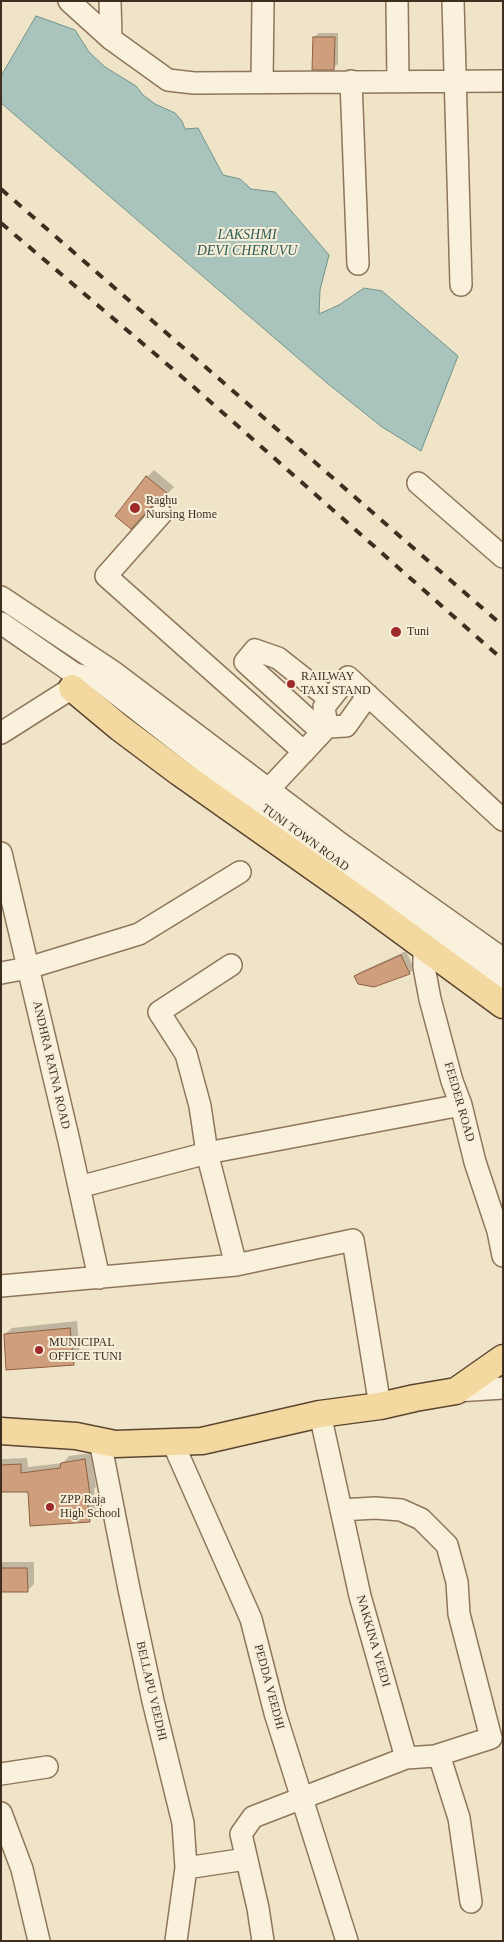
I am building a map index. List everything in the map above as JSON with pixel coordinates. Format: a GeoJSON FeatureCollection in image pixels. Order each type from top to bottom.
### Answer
{"type":"FeatureCollection","features":[{"type":"Feature","properties":{"kind":"main road"},"geometry":{"type":"LineString","coordinates":[[90,679],[120,728],[503,1005]]}},
{"type":"Feature","properties":{"kind":"main road"},"geometry":{"type":"LineString","coordinates":[[1,1431],[76,1436],[115,1444],[202,1441],[320,1414],[380,1406],[456,1391],[503,1358]]}},
{"type":"Feature","properties":{"kind":"street"},"geometry":{"type":"LineString","coordinates":[[69,1],[111,39],[168,80],[194,83],[503,81]]}},
{"type":"Feature","properties":{"kind":"street"},"geometry":{"type":"LineString","coordinates":[[110,1],[111,39]]}},
{"type":"Feature","properties":{"kind":"street"},"geometry":{"type":"LineString","coordinates":[[262,83],[263,1]]}},
{"type":"Feature","properties":{"kind":"street"},"geometry":{"type":"LineString","coordinates":[[397,1],[398,81]]}},
{"type":"Feature","properties":{"kind":"street"},"geometry":{"type":"LineString","coordinates":[[454,1],[461,285]]}},
{"type":"Feature","properties":{"kind":"street"},"geometry":{"type":"LineString","coordinates":[[351,81],[358,264]]}},
{"type":"Feature","properties":{"kind":"street"},"geometry":{"type":"LineString","coordinates":[[418,483],[503,558]]}},
{"type":"Feature","properties":{"kind":"street"},"geometry":{"type":"LineString","coordinates":[[161,514],[106,576],[304,752]]}},
{"type":"Feature","properties":{"kind":"street","name":"TUNI TOWN ROAD"},"geometry":{"type":"LineString","coordinates":[[1,597],[90,679]]}},
{"type":"Feature","properties":{"kind":"street","name":"TUNI TOWN ROAD"},"geometry":{"type":"LineString","coordinates":[[1,623],[90,679],[267,810],[503,980]]}},
{"type":"Feature","properties":{"kind":"street"},"geometry":{"type":"LineString","coordinates":[[325,729],[245,662],[255,650],[278,658],[330,699]]}},
{"type":"Feature","properties":{"kind":"street"},"geometry":{"type":"LineString","coordinates":[[1,733],[90,679],[115,673],[341,844],[503,959]]}},
{"type":"Feature","properties":{"kind":"street"},"geometry":{"type":"LineString","coordinates":[[325,729],[324,707],[348,677],[503,820]]}},
{"type":"Feature","properties":{"kind":"street"},"geometry":{"type":"LineString","coordinates":[[269,789],[325,729],[346,726],[368,695]]}},
{"type":"Feature","properties":{"kind":"street","name":"ANDHRA RATNA ROAD"},"geometry":{"type":"LineString","coordinates":[[1,853],[99,1278]]}},
{"type":"Feature","properties":{"kind":"street"},"geometry":{"type":"LineString","coordinates":[[1,973],[28,968],[139,934],[240,872]]}},
{"type":"Feature","properties":{"kind":"street","name":"FEEDER ROAD"},"geometry":{"type":"LineString","coordinates":[[424,947],[424,967],[430,999],[452,1080],[461,1105],[475,1162],[501,1230],[503,1256]]}},
{"type":"Feature","properties":{"kind":"street"},"geometry":{"type":"LineString","coordinates":[[230,965],[159,1012],[186,1054],[200,1106],[206,1153],[236,1265]]}},
{"type":"Feature","properties":{"kind":"street"},"geometry":{"type":"LineString","coordinates":[[79,1187],[206,1153],[461,1105]]}},
{"type":"Feature","properties":{"kind":"street"},"geometry":{"type":"LineString","coordinates":[[1,1286],[236,1265],[354,1240],[380,1406]]}},
{"type":"Feature","properties":{"kind":"street"},"geometry":{"type":"LineString","coordinates":[[456,1391],[503,1388]]}},
{"type":"Feature","properties":{"kind":"street","name":"NAKKINA VEEDI"},"geometry":{"type":"LineString","coordinates":[[320,1414],[360,1596],[406,1758]]}},
{"type":"Feature","properties":{"kind":"street","name":"BELLAPU VEEDHI"},"geometry":{"type":"LineString","coordinates":[[100,1441],[147,1673],[182,1823],[186,1868],[176,1941]]}},
{"type":"Feature","properties":{"kind":"street","name":"PEDDA VEEDHI"},"geometry":{"type":"LineString","coordinates":[[172,1441],[251,1619],[275,1713],[346,1941]]}},
{"type":"Feature","properties":{"kind":"street"},"geometry":{"type":"LineString","coordinates":[[262,1941],[258,1908],[241,1834],[253,1817],[406,1758],[439,1755],[491,1738],[459,1614],[457,1582],[446,1546],[421,1520],[401,1510],[375,1508],[341,1510]]}},
{"type":"Feature","properties":{"kind":"street"},"geometry":{"type":"LineString","coordinates":[[439,1755],[458,1818],[472,1902]]}},
{"type":"Feature","properties":{"kind":"street"},"geometry":{"type":"LineString","coordinates":[[1,1774],[47,1768]]}},
{"type":"Feature","properties":{"kind":"street"},"geometry":{"type":"LineString","coordinates":[[1,1814],[22,1869],[39,1941]]}},
{"type":"Feature","properties":{"kind":"street"},"geometry":{"type":"LineString","coordinates":[[186,1868],[246,1859]]}},
{"type":"Feature","properties":{"kind":"water","name":"LAKSHMI DEVI CHERUVU"},"geometry":{"type":"Polygon","coordinates":[[[36,16],[75,30],[89,52],[105,67],[136,86],[143,95],[155,104],[175,113],[182,121],[185,129],[198,128],[223,175],[240,179],[251,189],[275,192],[329,255],[320,290],[319,314],[339,305],[364,288],[382,291],[458,356],[421,451],[382,427],[327,383],[1,103],[1,76],[36,16]]]}},
{"type":"Feature","properties":{"kind":"building"},"geometry":{"type":"Polygon","coordinates":[[[313,37],[335,37],[334,70],[312,70],[313,37]]]}},
{"type":"Feature","properties":{"kind":"building"},"geometry":{"type":"Polygon","coordinates":[[[146,476],[168,494],[162,502],[152,506],[131,529],[115,516],[146,476]]]}},
{"type":"Feature","properties":{"kind":"building"},"geometry":{"type":"Polygon","coordinates":[[[401,955],[410,974],[374,987],[358,984],[354,976],[401,955]]]}},
{"type":"Feature","properties":{"kind":"building","name":"MUNICIPAL OFFICE TUNI"},"geometry":{"type":"Polygon","coordinates":[[[70,1328],[74,1365],[6,1370],[4,1334],[70,1328]]]}},
{"type":"Feature","properties":{"kind":"building"},"geometry":{"type":"Polygon","coordinates":[[[85,1459],[90,1495],[87,1495],[90,1522],[30,1526],[28,1492],[1,1492],[1,1465],[21,1464],[21,1473],[60,1468],[61,1463],[85,1459]]]}},
{"type":"Feature","properties":{"kind":"building"},"geometry":{"type":"Polygon","coordinates":[[[1,1568],[27,1568],[28,1592],[1,1592],[1,1568]]]}},
{"type":"Feature","properties":{"kind":"railway"},"geometry":{"type":"LineString","coordinates":[[1,189],[503,626]]}},
{"type":"Feature","properties":{"kind":"railway"},"geometry":{"type":"LineString","coordinates":[[1,223],[188,382],[503,660]]}},
{"type":"Feature","properties":{"kind":"place","name":"Raghu Nursing Home"},"geometry":{"type":"Point","coordinates":[135,508]}},
{"type":"Feature","properties":{"kind":"place","name":"Tuni"},"geometry":{"type":"Point","coordinates":[396,632]}},
{"type":"Feature","properties":{"kind":"place","name":"RAILWAY TAXI STAND"},"geometry":{"type":"Point","coordinates":[291,684]}},
{"type":"Feature","properties":{"kind":"place","name":"MUNICIPAL OFFICE TUNI"},"geometry":{"type":"Point","coordinates":[39,1350]}},
{"type":"Feature","properties":{"kind":"place","name":"ZPP Raja High School"},"geometry":{"type":"Point","coordinates":[50,1507]}}]}
